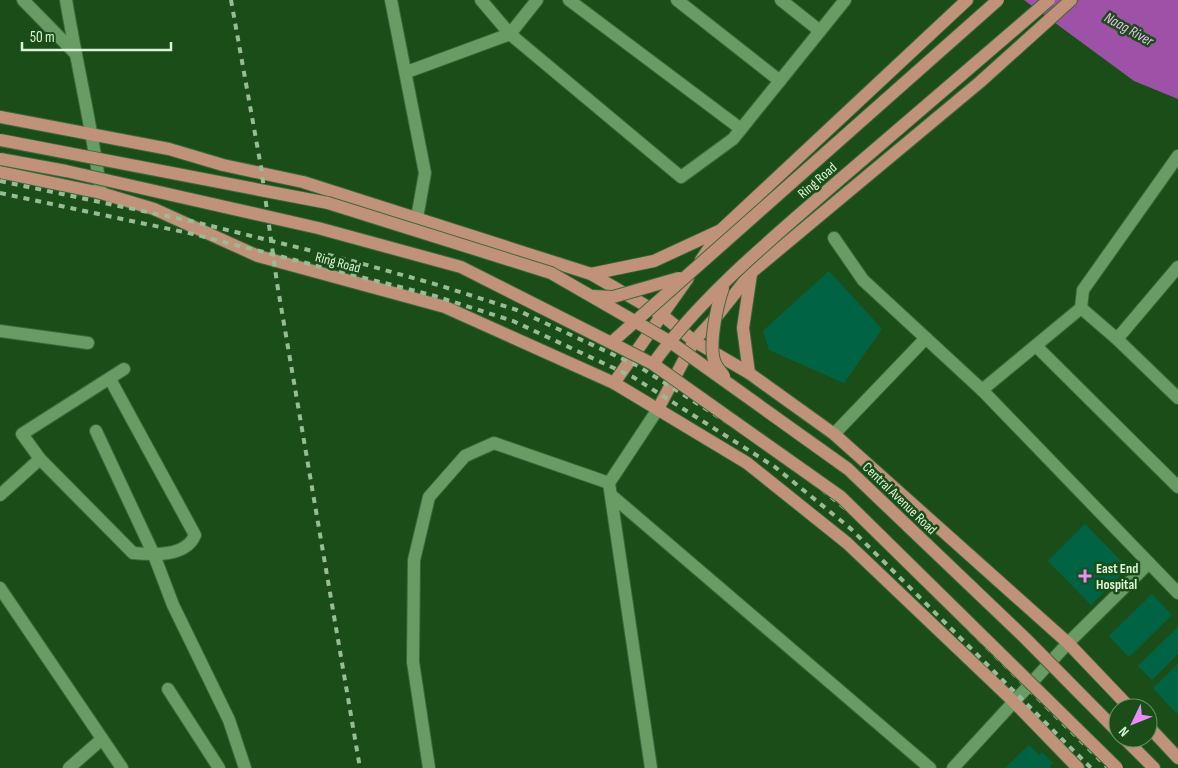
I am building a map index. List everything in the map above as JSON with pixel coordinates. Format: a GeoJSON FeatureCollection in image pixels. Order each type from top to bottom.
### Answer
{"type":"FeatureCollection","features":[{"type":"Feature","properties":{"kind":"main road","name":"Ring Road"},"geometry":{"type":"LineString","coordinates":[[614,383],[722,229],[967,0]]}},
{"type":"Feature","properties":{"kind":"main road","name":"Ring Road"},"geometry":{"type":"LineString","coordinates":[[612,342],[998,0]]}},
{"type":"Feature","properties":{"kind":"main road","name":"Ring Road"},"geometry":{"type":"LineString","coordinates":[[0,159],[66,171],[318,228],[461,267],[653,364],[669,341],[777,234],[1049,0]]}},
{"type":"Feature","properties":{"kind":"main road","name":"Ring Road"},"geometry":{"type":"LineString","coordinates":[[658,409],[694,341],[717,316],[752,272],[980,82],[1071,0]]}},
{"type":"Feature","properties":{"kind":"main road","name":"Central Avenue Road"},"geometry":{"type":"LineString","coordinates":[[0,117],[93,133],[303,182],[592,274],[662,315],[694,341],[749,373],[834,434],[1068,643],[1120,698]]}},
{"type":"Feature","properties":{"kind":"main road"},"geometry":{"type":"LineString","coordinates":[[0,140],[328,203],[551,273],[633,322]]}},
{"type":"Feature","properties":{"kind":"main road","name":"Ring Road"},"geometry":{"type":"LineString","coordinates":[[0,172],[101,193],[154,209],[258,256],[445,307],[614,383],[747,463],[847,543],[1014,702],[1078,768]]}},
{"type":"Feature","properties":{"kind":"main road"},"geometry":{"type":"LineString","coordinates":[[592,274],[654,261],[722,229]]}},
{"type":"Feature","properties":{"kind":"main road"},"geometry":{"type":"LineString","coordinates":[[749,373],[743,328],[752,272]]}},
{"type":"Feature","properties":{"kind":"main road"},"geometry":{"type":"LineString","coordinates":[[589,295],[613,297],[667,284],[689,274]]}},
{"type":"Feature","properties":{"kind":"main road"},"geometry":{"type":"LineString","coordinates":[[723,286],[716,306],[713,336],[714,362],[731,386]]}},
{"type":"Feature","properties":{"kind":"main road","name":"Central Avenue Road"},"geometry":{"type":"LineString","coordinates":[[633,322],[669,341],[848,469],[1025,638],[1108,722]]}},
{"type":"Feature","properties":{"kind":"main road"},"geometry":{"type":"LineString","coordinates":[[653,364],[841,497],[1040,689],[1117,768]]}},
{"type":"Feature","properties":{"kind":"main road"},"geometry":{"type":"LineString","coordinates":[[1158,737],[1178,758]]}},
{"type":"Feature","properties":{"kind":"main road"},"geometry":{"type":"LineString","coordinates":[[1134,748],[1154,768]]}},
{"type":"Feature","properties":{"kind":"street"},"geometry":{"type":"LineString","coordinates":[[23,0],[75,53]]}},
{"type":"Feature","properties":{"kind":"street"},"geometry":{"type":"LineString","coordinates":[[66,0],[75,53],[93,133],[101,193]]}},
{"type":"Feature","properties":{"kind":"street"},"geometry":{"type":"LineString","coordinates":[[391,0],[407,72],[425,174],[417,218]]}},
{"type":"Feature","properties":{"kind":"street"},"geometry":{"type":"LineString","coordinates":[[481,0],[510,34],[681,176],[733,139],[845,0]]}},
{"type":"Feature","properties":{"kind":"street"},"geometry":{"type":"LineString","coordinates":[[407,72],[510,34],[537,0]]}},
{"type":"Feature","properties":{"kind":"street"},"geometry":{"type":"LineString","coordinates":[[569,0],[741,129]]}},
{"type":"Feature","properties":{"kind":"street"},"geometry":{"type":"LineString","coordinates":[[677,0],[780,81]]}},
{"type":"Feature","properties":{"kind":"street"},"geometry":{"type":"LineString","coordinates":[[782,0],[820,31]]}},
{"type":"Feature","properties":{"kind":"street"},"geometry":{"type":"LineString","coordinates":[[982,390],[1081,308],[1083,290],[1178,156]]}},
{"type":"Feature","properties":{"kind":"street"},"geometry":{"type":"LineString","coordinates":[[834,238],[864,280],[982,390],[1178,593]]}},
{"type":"Feature","properties":{"kind":"street"},"geometry":{"type":"LineString","coordinates":[[1117,339],[1178,267]]}},
{"type":"Feature","properties":{"kind":"street"},"geometry":{"type":"LineString","coordinates":[[1081,308],[1117,339],[1178,398]]}},
{"type":"Feature","properties":{"kind":"street"},"geometry":{"type":"LineString","coordinates":[[0,331],[88,343]]}},
{"type":"Feature","properties":{"kind":"street"},"geometry":{"type":"LineString","coordinates":[[834,434],[926,338]]}},
{"type":"Feature","properties":{"kind":"street"},"geometry":{"type":"LineString","coordinates":[[1036,346],[1178,487]]}},
{"type":"Feature","properties":{"kind":"street"},"geometry":{"type":"LineString","coordinates":[[110,379],[195,535],[192,542],[186,548],[154,555],[133,553],[40,459],[22,434],[124,370]]}},
{"type":"Feature","properties":{"kind":"street"},"geometry":{"type":"LineString","coordinates":[[652,768],[610,489],[658,409]]}},
{"type":"Feature","properties":{"kind":"street"},"geometry":{"type":"LineString","coordinates":[[96,431],[154,555],[173,605],[229,720],[245,768]]}},
{"type":"Feature","properties":{"kind":"street"},"geometry":{"type":"LineString","coordinates":[[429,768],[413,662],[414,560],[429,497],[465,456],[494,443],[610,489],[930,768]]}},
{"type":"Feature","properties":{"kind":"street"},"geometry":{"type":"LineString","coordinates":[[0,495],[40,459]]}},
{"type":"Feature","properties":{"kind":"street"},"geometry":{"type":"LineString","coordinates":[[953,768],[1068,643],[1149,563]]}},
{"type":"Feature","properties":{"kind":"street"},"geometry":{"type":"LineString","coordinates":[[0,588],[122,768]]}},
{"type":"Feature","properties":{"kind":"street"},"geometry":{"type":"LineString","coordinates":[[168,688],[219,768]]}},
{"type":"Feature","properties":{"kind":"street"},"geometry":{"type":"LineString","coordinates":[[69,768],[102,739]]}},
{"type":"Feature","properties":{"kind":"water","name":"Naag River"},"geometry":{"type":"Polygon","coordinates":[[[1024,0],[1178,0],[1178,99],[1134,81],[1024,0]]]}},
{"type":"Feature","properties":{"kind":"building"},"geometry":{"type":"Polygon","coordinates":[[[829,271],[882,329],[844,383],[769,350],[763,331],[829,271]]]}},
{"type":"Feature","properties":{"kind":"building"},"geometry":{"type":"Polygon","coordinates":[[[1085,524],[1128,568],[1091,605],[1048,561],[1085,524]]]}},
{"type":"Feature","properties":{"kind":"building"},"geometry":{"type":"Polygon","coordinates":[[[1152,594],[1172,615],[1129,657],[1109,636],[1152,594]]]}},
{"type":"Feature","properties":{"kind":"building"},"geometry":{"type":"Polygon","coordinates":[[[1178,627],[1178,654],[1152,680],[1138,666],[1178,627]]]}},
{"type":"Feature","properties":{"kind":"building"},"geometry":{"type":"Polygon","coordinates":[[[1178,664],[1178,712],[1177,714],[1153,688],[1178,664]]]}},
{"type":"Feature","properties":{"kind":"building"},"geometry":{"type":"Polygon","coordinates":[[[1029,745],[1039,755],[1042,752],[1053,763],[1050,766],[1051,768],[1005,768],[1029,745]]]}},
{"type":"Feature","properties":{"kind":"railway"},"geometry":{"type":"LineString","coordinates":[[231,0],[261,167],[277,283],[360,768]]}},
{"type":"Feature","properties":{"kind":"railway"},"geometry":{"type":"LineString","coordinates":[[0,181],[195,222],[349,260],[438,285],[517,310],[638,366],[782,457],[858,519],[1108,768]]}},
{"type":"Feature","properties":{"kind":"railway"},"geometry":{"type":"LineString","coordinates":[[0,193],[193,234],[435,296],[513,321],[633,377],[775,467],[850,528],[1091,768]]}},
{"type":"Feature","properties":{"kind":"place","name":"East End Hospital"},"geometry":{"type":"Point","coordinates":[1085,576]}}]}
